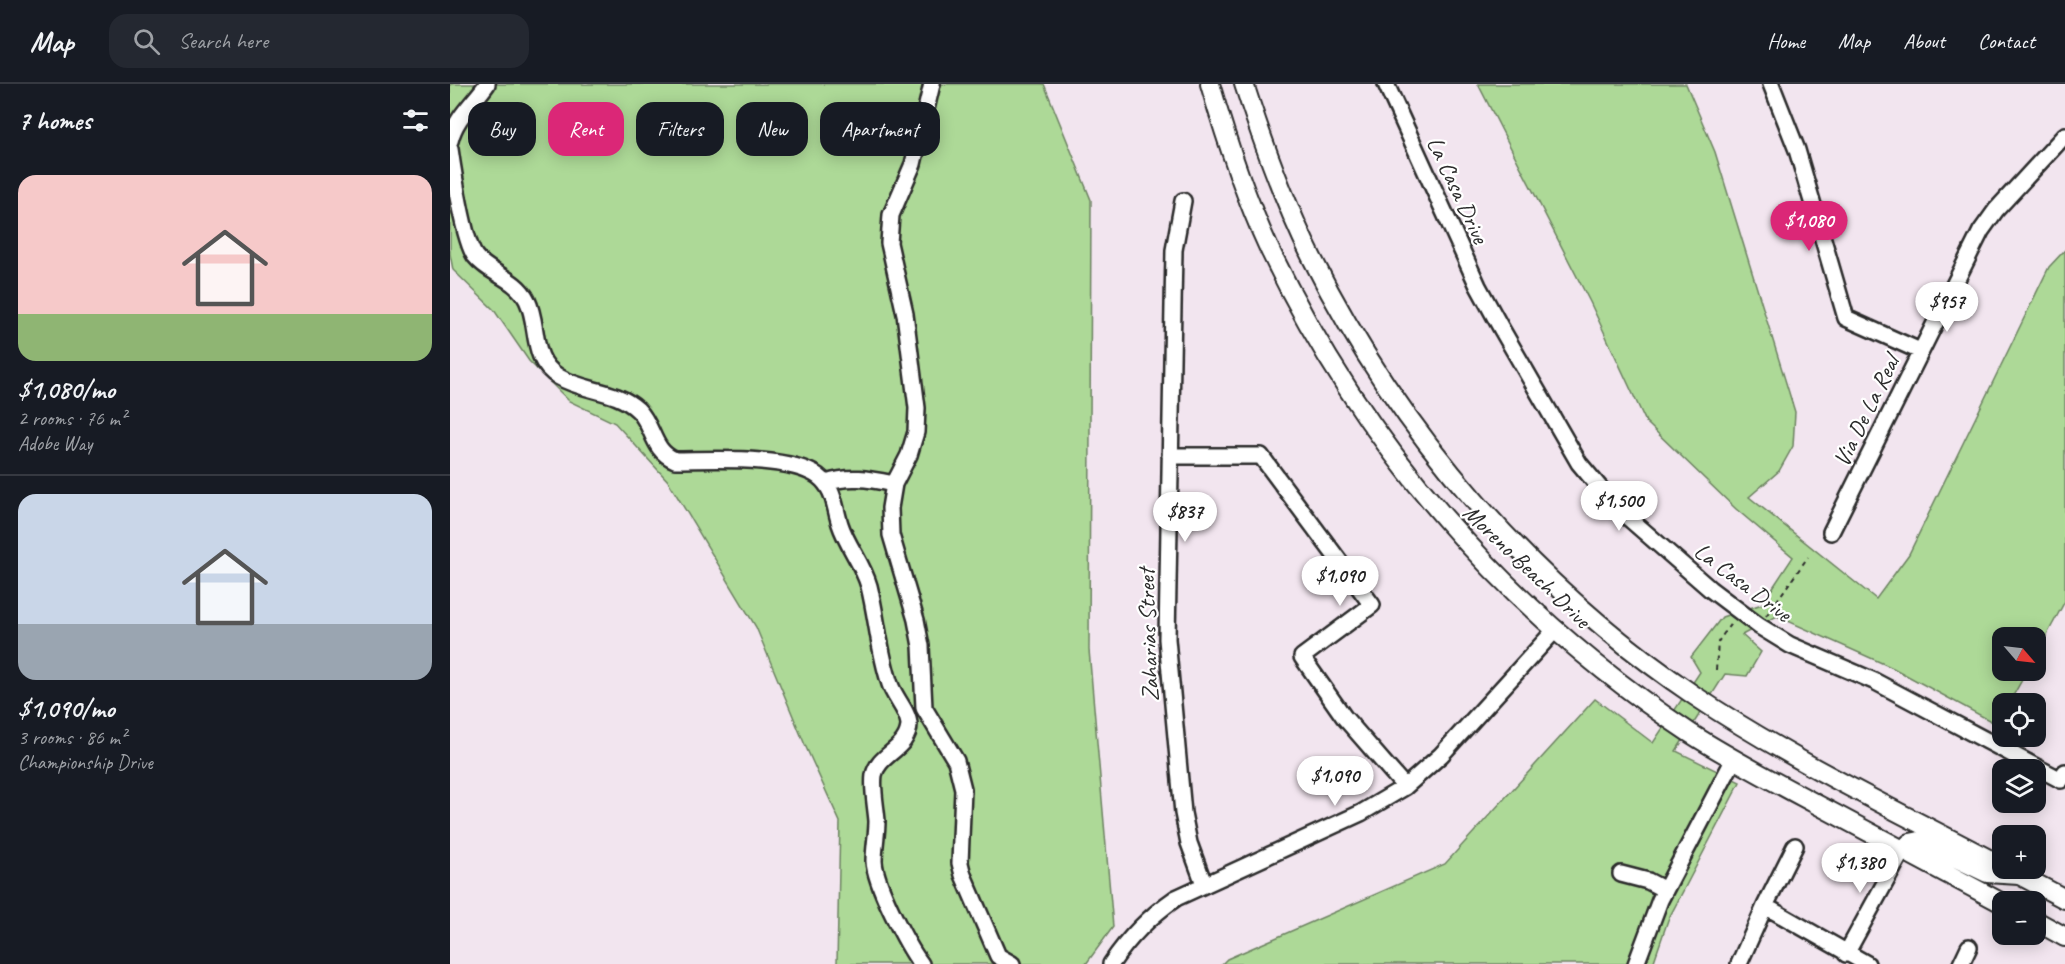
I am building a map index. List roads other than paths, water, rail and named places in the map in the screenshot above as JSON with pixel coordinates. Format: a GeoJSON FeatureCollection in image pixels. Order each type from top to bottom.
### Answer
{"type":"FeatureCollection","features":[{"type":"Feature","properties":{"kind":"main road","name":"Moreno Beach Drive"},"geometry":{"type":"LineString","coordinates":[[1210,84],[1238,171],[1269,246],[1346,387],[1418,489],[1476,555],[1533,610],[1627,689],[1734,759],[1992,898]]}},
{"type":"Feature","properties":{"kind":"main road","name":"Moreno Beach Drive"},"geometry":{"type":"LineString","coordinates":[[1244,84],[1273,169],[1311,256],[1349,328],[1410,421],[1444,467],[1497,528],[1579,607],[1651,665],[1717,710],[1809,764],[1992,861]]}},
{"type":"Feature","properties":{"kind":"main road"},"geometry":{"type":"LineString","coordinates":[[1556,629],[1579,607]]}},
{"type":"Feature","properties":{"kind":"main road"},"geometry":{"type":"LineString","coordinates":[[1903,850],[1910,843],[1920,841],[1992,873]]}},
{"type":"Feature","properties":{"kind":"main road"},"geometry":{"type":"LineString","coordinates":[[2026,879],[2065,899]]}},
{"type":"Feature","properties":{"kind":"main road"},"geometry":{"type":"LineString","coordinates":[[2046,927],[2065,937]]}},
{"type":"Feature","properties":{"kind":"street"},"geometry":{"type":"LineString","coordinates":[[450,141],[459,119],[487,84]]}},
{"type":"Feature","properties":{"kind":"street"},"geometry":{"type":"LineString","coordinates":[[932,84],[913,164],[891,215],[889,243],[905,314],[917,408],[916,432],[909,455],[894,484],[890,508],[891,535],[916,620],[921,646],[924,708],[956,761],[963,789],[960,863],[963,875],[998,956],[1012,964]]}},
{"type":"Feature","properties":{"kind":"street","name":"La Casa Drive"},"geometry":{"type":"LineString","coordinates":[[1386,84],[1478,286],[1579,463],[1616,507],[1710,589],[1775,636],[1790,645],[1874,681],[2063,776]]}},
{"type":"Feature","properties":{"kind":"street"},"geometry":{"type":"LineString","coordinates":[[1771,84],[1797,150],[1846,318],[1920,351]]}},
{"type":"Feature","properties":{"kind":"street","name":"Via De La Real"},"geometry":{"type":"LineString","coordinates":[[1831,532],[1981,231],[1996,210],[2065,135]]}},
{"type":"Feature","properties":{"kind":"street"},"geometry":{"type":"LineString","coordinates":[[450,150],[455,183],[474,254],[484,265],[510,280],[526,299],[540,357],[558,376],[581,386],[609,393],[639,411],[663,453],[675,460],[736,460],[777,464],[806,470],[826,483],[831,490],[846,538],[869,585],[890,686],[909,721],[905,739],[883,761],[874,775],[877,835],[874,859],[875,869],[891,909],[921,964]]}},
{"type":"Feature","properties":{"kind":"street","name":"Zaharias Street"},"geometry":{"type":"LineString","coordinates":[[1183,201],[1174,250],[1167,639],[1183,813],[1189,843],[1204,884]]}},
{"type":"Feature","properties":{"kind":"street"},"geometry":{"type":"LineString","coordinates":[[1170,456],[1261,456],[1372,605],[1302,657],[1344,717],[1405,787]]}},
{"type":"Feature","properties":{"kind":"street"},"geometry":{"type":"LineString","coordinates":[[826,483],[842,478],[857,477],[894,484]]}},
{"type":"Feature","properties":{"kind":"street"},"geometry":{"type":"LineString","coordinates":[[1112,964],[1135,932],[1157,911],[1204,884],[1361,813],[1405,787],[1441,755],[1556,629]]}},
{"type":"Feature","properties":{"kind":"street"},"geometry":{"type":"LineString","coordinates":[[1636,964],[1665,890],[1734,759]]}},
{"type":"Feature","properties":{"kind":"street"},"geometry":{"type":"LineString","coordinates":[[1739,964],[1795,846]]}},
{"type":"Feature","properties":{"kind":"street"},"geometry":{"type":"LineString","coordinates":[[1846,954],[1903,850]]}},
{"type":"Feature","properties":{"kind":"street"},"geometry":{"type":"LineString","coordinates":[[1622,874],[1648,881],[1665,890]]}},
{"type":"Feature","properties":{"kind":"street"},"geometry":{"type":"LineString","coordinates":[[1765,906],[1867,964]]}},
{"type":"Feature","properties":{"kind":"street"},"geometry":{"type":"LineString","coordinates":[[1961,964],[1969,947]]}}]}
